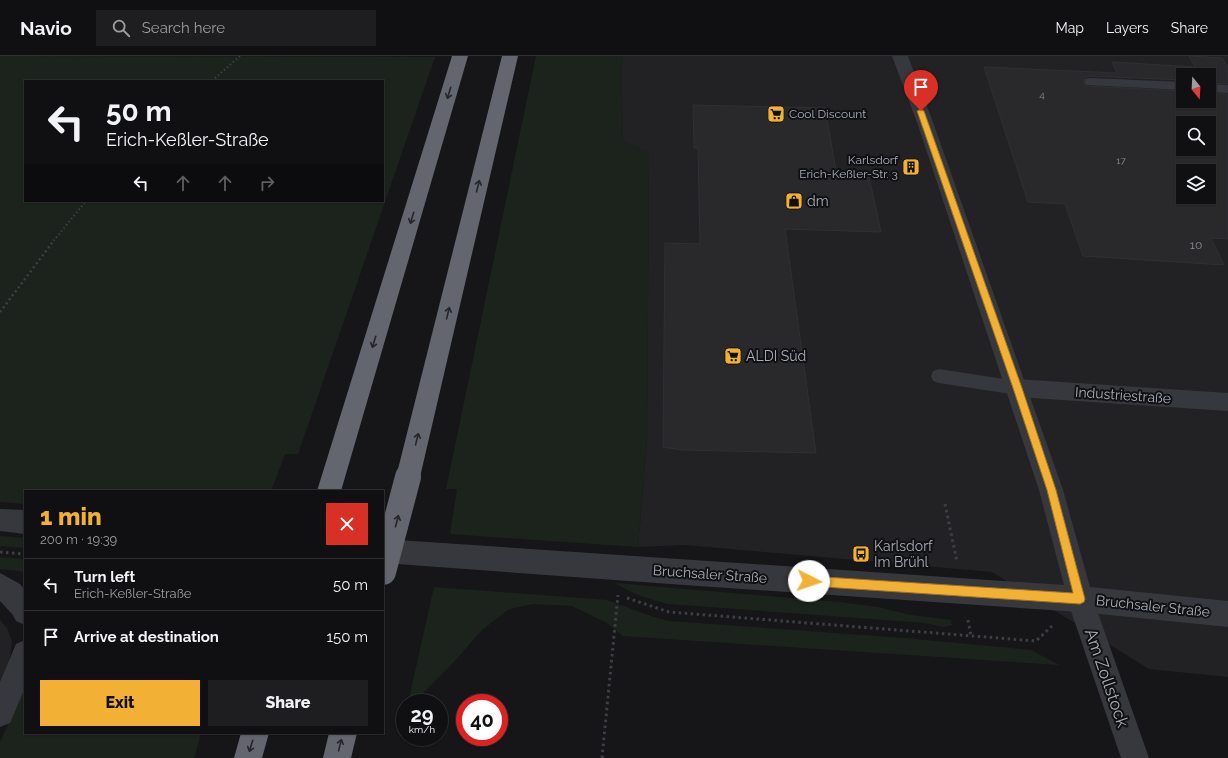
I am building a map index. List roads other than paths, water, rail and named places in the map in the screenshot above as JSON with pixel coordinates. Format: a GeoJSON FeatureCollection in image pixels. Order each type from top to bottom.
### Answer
{"type":"FeatureCollection","features":[{"type":"Feature","properties":{"kind":"highway"},"geometry":{"type":"LineString","coordinates":[[332,482],[460,56]]}},
{"type":"Feature","properties":{"kind":"highway"},"geometry":{"type":"LineString","coordinates":[[384,568],[408,477],[510,56]]}},
{"type":"Feature","properties":{"kind":"highway"},"geometry":{"type":"LineString","coordinates":[[248,758],[255,734]]}},
{"type":"Feature","properties":{"kind":"highway"},"geometry":{"type":"LineString","coordinates":[[337,758],[343,734]]}},
{"type":"Feature","properties":{"kind":"street","name":"Am Zollstock"},"geometry":{"type":"LineString","coordinates":[[900,56],[926,125],[1017,388],[1051,490],[1080,599],[1135,758]]}},
{"type":"Feature","properties":{"kind":"street","name":"Industriestraße"},"geometry":{"type":"LineString","coordinates":[[1017,388],[1228,402]]}},
{"type":"Feature","properties":{"kind":"street"},"geometry":{"type":"LineString","coordinates":[[0,520],[24,522]]}},
{"type":"Feature","properties":{"kind":"street","name":"Bruchsaler Straße"},"geometry":{"type":"LineString","coordinates":[[384,551],[1080,599],[1228,614]]}},
{"type":"Feature","properties":{"kind":"street"},"geometry":{"type":"LineString","coordinates":[[0,586],[11,593],[24,608]]}},
{"type":"Feature","properties":{"kind":"street"},"geometry":{"type":"LineString","coordinates":[[0,713],[24,658]]}},
{"type":"Feature","properties":{"kind":"lane"},"geometry":{"type":"LineString","coordinates":[[1090,82],[1176,86]]}},
{"type":"Feature","properties":{"kind":"lane"},"geometry":{"type":"LineString","coordinates":[[1216,88],[1228,89]]}},
{"type":"Feature","properties":{"kind":"lane"},"geometry":{"type":"LineString","coordinates":[[939,376],[1017,388]]}},
{"type":"Feature","properties":{"kind":"place","name":"Cool Discount"},"geometry":{"type":"Point","coordinates":[776,114]}},
{"type":"Feature","properties":{"kind":"place","name":"Karlsdorf Erich-Keßler-Str. 3"},"geometry":{"type":"Point","coordinates":[911,167]}},
{"type":"Feature","properties":{"kind":"place","name":"dm"},"geometry":{"type":"Point","coordinates":[794,201]}},
{"type":"Feature","properties":{"kind":"place","name":"ALDI Süd"},"geometry":{"type":"Point","coordinates":[733,356]}},
{"type":"Feature","properties":{"kind":"place","name":"Karlsdorf Im Brühl"},"geometry":{"type":"Point","coordinates":[861,554]}}]}
